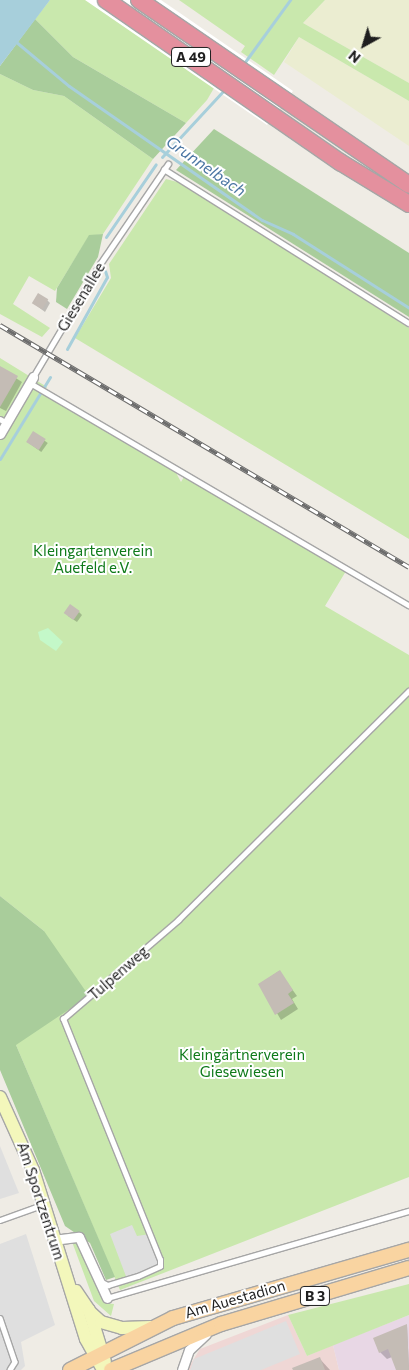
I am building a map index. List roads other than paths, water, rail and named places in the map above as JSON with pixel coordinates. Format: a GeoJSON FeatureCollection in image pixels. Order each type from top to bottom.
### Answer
{"type":"FeatureCollection","features":[{"type":"Feature","properties":{"kind":"highway","name":"A 49"},"geometry":{"type":"LineString","coordinates":[[106,0],[274,116],[409,204]]}},
{"type":"Feature","properties":{"kind":"highway","name":"A 49"},"geometry":{"type":"LineString","coordinates":[[139,0],[284,102],[409,185]]}},
{"type":"Feature","properties":{"kind":"main road","name":"Am Auestadion"},"geometry":{"type":"LineString","coordinates":[[70,1370],[151,1327],[230,1299],[409,1250]]}},
{"type":"Feature","properties":{"kind":"main road","name":"Am Auestadion"},"geometry":{"type":"LineString","coordinates":[[111,1370],[221,1324],[409,1268]]}},
{"type":"Feature","properties":{"kind":"street","name":"Giesenallee"},"geometry":{"type":"LineString","coordinates":[[0,434],[3,421],[34,383]]}},
{"type":"Feature","properties":{"kind":"street","name":"Am Sportzentrum"},"geometry":{"type":"LineString","coordinates":[[0,1097],[33,1170],[53,1240],[67,1279],[99,1354]]}},
{"type":"Feature","properties":{"kind":"street"},"geometry":{"type":"LineString","coordinates":[[53,1240],[79,1238],[107,1298]]}},
{"type":"Feature","properties":{"kind":"street","name":"Am Sportzentrum"},"geometry":{"type":"LineString","coordinates":[[67,1279],[89,1310],[104,1370]]}},
{"type":"Feature","properties":{"kind":"street","name":"B 3"},"geometry":{"type":"LineString","coordinates":[[89,1310],[113,1326],[151,1327]]}},
{"type":"Feature","properties":{"kind":"street"},"geometry":{"type":"LineString","coordinates":[[182,1370],[189,1350],[221,1324]]}},
{"type":"Feature","properties":{"kind":"lane","name":"Giesenallee"},"geometry":{"type":"LineString","coordinates":[[34,383],[168,164]]}},
{"type":"Feature","properties":{"kind":"lane"},"geometry":{"type":"LineString","coordinates":[[164,169],[409,323]]}},
{"type":"Feature","properties":{"kind":"lane"},"geometry":{"type":"LineString","coordinates":[[34,383],[45,392],[409,605]]}},
{"type":"Feature","properties":{"kind":"lane","name":"Tulpenweg"},"geometry":{"type":"LineString","coordinates":[[98,1280],[108,1285],[138,1276],[160,1266],[160,1260],[63,1020],[178,920],[409,691]]}},
{"type":"Feature","properties":{"kind":"lane"},"geometry":{"type":"LineString","coordinates":[[0,1220],[42,1205]]}},
{"type":"Feature","properties":{"kind":"lane"},"geometry":{"type":"LineString","coordinates":[[107,1298],[409,1211]]}},
{"type":"Feature","properties":{"kind":"lane"},"geometry":{"type":"LineString","coordinates":[[0,1320],[15,1362],[10,1370]]}},
{"type":"Feature","properties":{"kind":"water"},"geometry":{"type":"Polygon","coordinates":[[[0,0],[50,0],[0,66],[0,0]]]}},
{"type":"Feature","properties":{"kind":"waterway"},"geometry":{"type":"LineString","coordinates":[[242,66],[290,0]]}},
{"type":"Feature","properties":{"kind":"waterway","name":"Grunnelbach"},"geometry":{"type":"LineString","coordinates":[[15,41],[69,86],[262,220],[293,234],[409,308]]}},
{"type":"Feature","properties":{"kind":"waterway"},"geometry":{"type":"LineString","coordinates":[[162,157],[225,89]]}},
{"type":"Feature","properties":{"kind":"waterway"},"geometry":{"type":"LineString","coordinates":[[106,237],[156,164]]}},
{"type":"Feature","properties":{"kind":"waterway"},"geometry":{"type":"LineString","coordinates":[[67,349],[107,277],[105,271]]}},
{"type":"Feature","properties":{"kind":"waterway"},"geometry":{"type":"LineString","coordinates":[[0,459],[50,377]]}},
{"type":"Feature","properties":{"kind":"railway"},"geometry":{"type":"LineString","coordinates":[[0,325],[409,567]]}},
{"type":"Feature","properties":{"kind":"park label","name":"Kleingartenverein Auefeld e.V."},"geometry":{"type":"Point","coordinates":[93,558]}},
{"type":"Feature","properties":{"kind":"park label","name":"Kleingärtnerverein Giesewiesen"},"geometry":{"type":"Point","coordinates":[242,1062]}}]}
